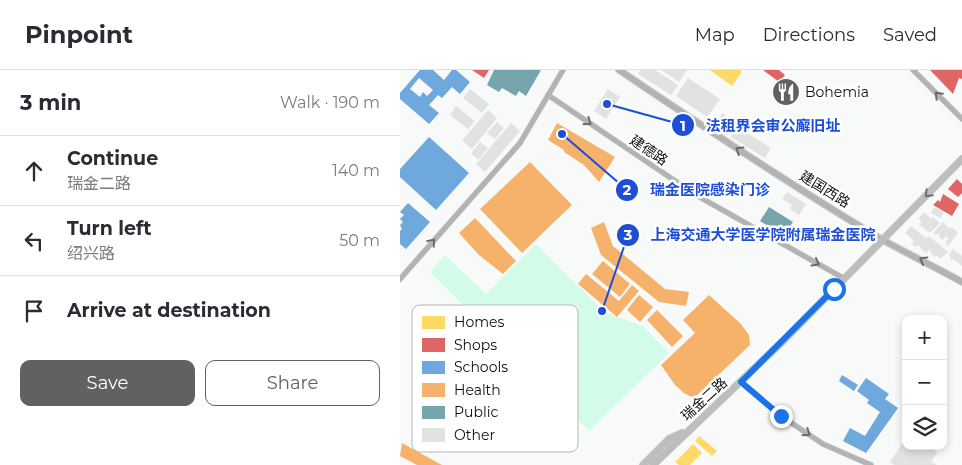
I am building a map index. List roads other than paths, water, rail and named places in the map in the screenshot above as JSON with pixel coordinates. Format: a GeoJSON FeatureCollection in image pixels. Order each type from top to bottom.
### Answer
{"type":"FeatureCollection","features":[{"type":"Feature","properties":{"kind":"main road","name":"瑞金二路"},"geometry":{"type":"LineString","coordinates":[[653,465],[686,431],[741,382],[962,159]]}},
{"type":"Feature","properties":{"kind":"main road"},"geometry":{"type":"LineString","coordinates":[[644,465],[669,439],[686,431]]}},
{"type":"Feature","properties":{"kind":"street"},"geometry":{"type":"LineString","coordinates":[[400,280],[520,143],[563,70]]}},
{"type":"Feature","properties":{"kind":"street","name":"建国西路"},"geometry":{"type":"LineString","coordinates":[[619,70],[707,130],[883,240],[962,282]]}},
{"type":"Feature","properties":{"kind":"street"},"geometry":{"type":"LineString","coordinates":[[913,70],[962,119]]}},
{"type":"Feature","properties":{"kind":"street","name":"建德路"},"geometry":{"type":"LineString","coordinates":[[548,95],[696,195],[845,279]]}},
{"type":"Feature","properties":{"kind":"street"},"geometry":{"type":"LineString","coordinates":[[741,382],[781,416],[823,444],[871,465]]}},
{"type":"Feature","properties":{"kind":"place","name":"Bohemia"},"geometry":{"type":"Point","coordinates":[786,92]}},
{"type":"Feature","properties":{"kind":"place","name":"法租界会审公廨旧址"},"geometry":{"type":"Point","coordinates":[607,104]}},
{"type":"Feature","properties":{"kind":"place","name":"瑞金医院感染门诊"},"geometry":{"type":"Point","coordinates":[562,134]}},
{"type":"Feature","properties":{"kind":"place","name":"上海交通大学医学院附属瑞金医院"},"geometry":{"type":"Point","coordinates":[602,311]}}]}
